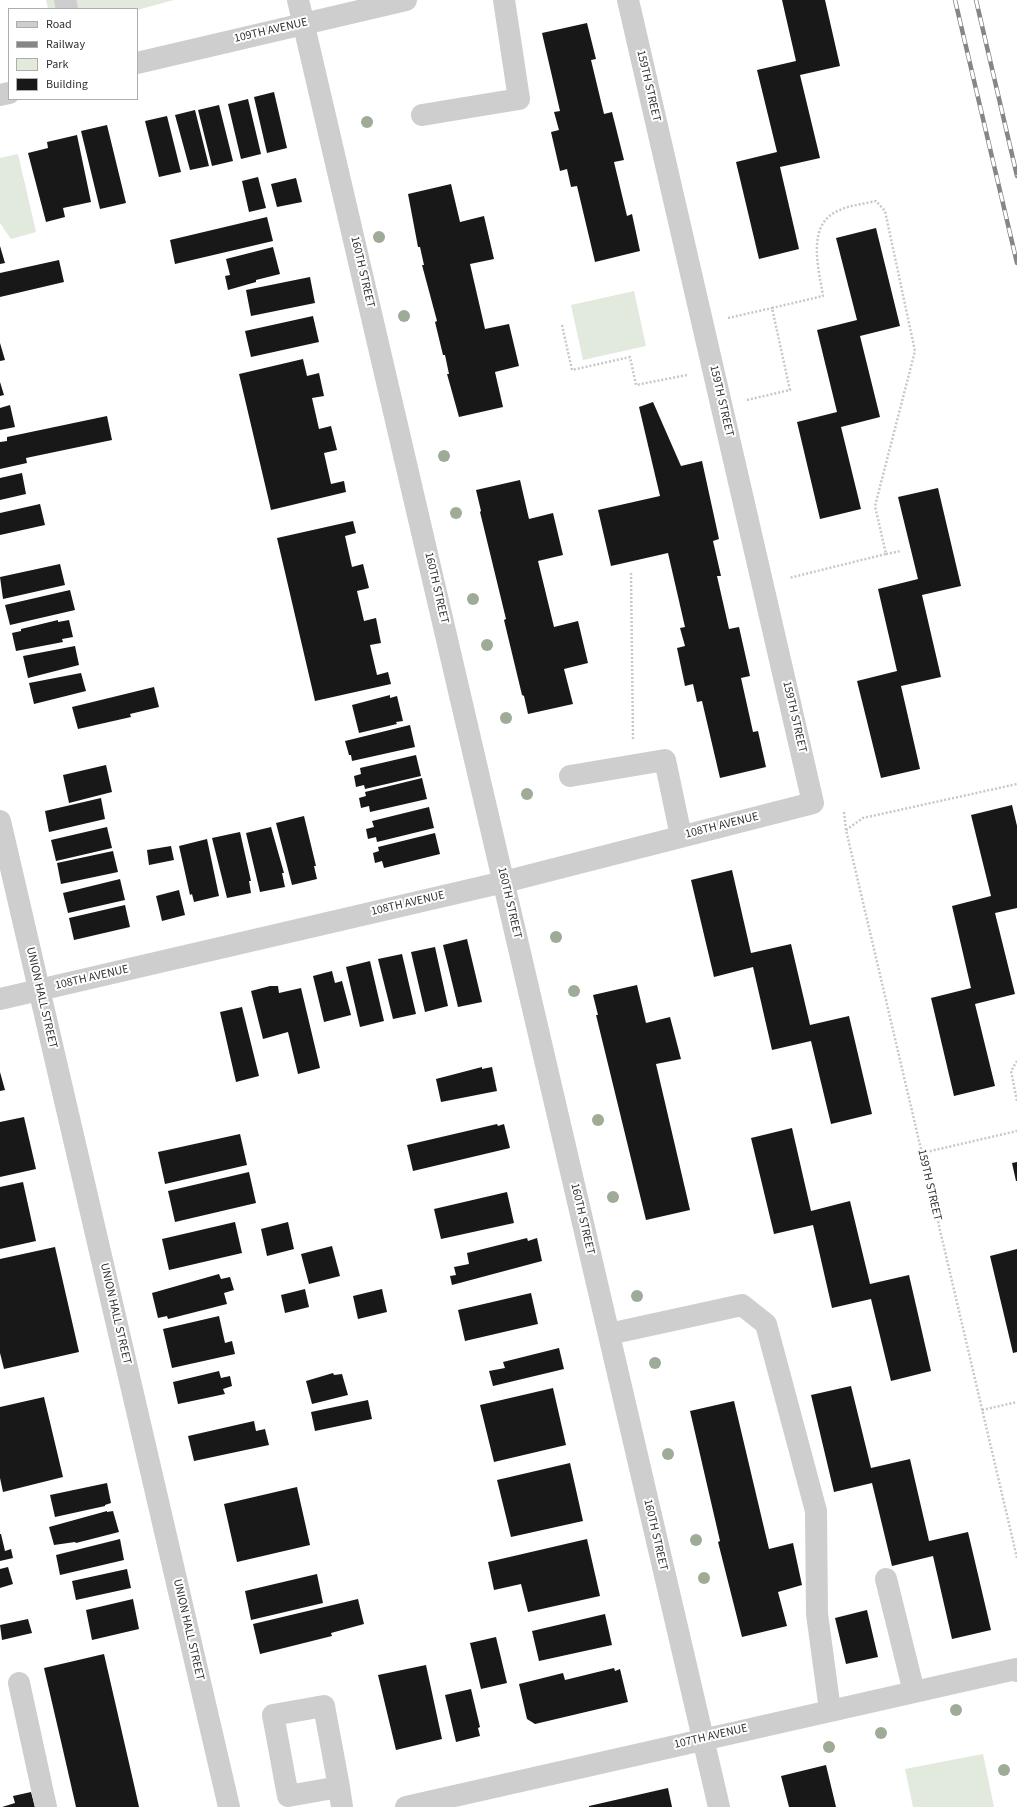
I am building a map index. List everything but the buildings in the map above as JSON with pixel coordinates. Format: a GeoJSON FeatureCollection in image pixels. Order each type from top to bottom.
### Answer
{"type":"FeatureCollection","features":[{"type":"Feature","properties":{"kind":"street","name":"160TH STREET"},"geometry":{"type":"LineString","coordinates":[[298,0],[719,1807]]}},
{"type":"Feature","properties":{"kind":"street","name":"109TH AVENUE"},"geometry":{"type":"LineString","coordinates":[[138,63],[406,0]]}},
{"type":"Feature","properties":{"kind":"street"},"geometry":{"type":"LineString","coordinates":[[422,115],[520,99],[504,0]]}},
{"type":"Feature","properties":{"kind":"street","name":"159TH STREET"},"geometry":{"type":"LineString","coordinates":[[628,0],[814,803]]}},
{"type":"Feature","properties":{"kind":"street"},"geometry":{"type":"LineString","coordinates":[[570,776],[665,760],[681,836]]}},
{"type":"Feature","properties":{"kind":"street","name":"108TH AVENUE"},"geometry":{"type":"LineString","coordinates":[[0,999],[504,882],[814,803]]}},
{"type":"Feature","properties":{"kind":"street","name":"UNION HALL STREET"},"geometry":{"type":"LineString","coordinates":[[0,821],[229,1807]]}},
{"type":"Feature","properties":{"kind":"street"},"geometry":{"type":"LineString","coordinates":[[608,1334],[742,1305],[766,1324],[816,1511],[817,1614],[830,1710]]}},
{"type":"Feature","properties":{"kind":"street"},"geometry":{"type":"LineString","coordinates":[[886,1579],[914,1692]]}},
{"type":"Feature","properties":{"kind":"street","name":"107TH AVENUE"},"geometry":{"type":"LineString","coordinates":[[410,1806],[830,1710],[1017,1670]]}},
{"type":"Feature","properties":{"kind":"street"},"geometry":{"type":"LineString","coordinates":[[19,1683],[46,1807]]}},
{"type":"Feature","properties":{"kind":"path"},"geometry":{"type":"LineString","coordinates":[[728,318],[823,296],[816,244],[818,234],[828,218],[838,210],[876,201],[885,211],[915,350],[875,506],[886,554]]}},
{"type":"Feature","properties":{"kind":"path"},"geometry":{"type":"LineString","coordinates":[[747,400],[790,390],[772,308]]}},
{"type":"Feature","properties":{"kind":"path"},"geometry":{"type":"LineString","coordinates":[[562,324],[572,370],[630,357],[636,385],[688,375]]}},
{"type":"Feature","properties":{"kind":"path"},"geometry":{"type":"LineString","coordinates":[[788,578],[902,551]]}},
{"type":"Feature","properties":{"kind":"path"},"geometry":{"type":"LineString","coordinates":[[632,573],[633,766]]}},
{"type":"Feature","properties":{"kind":"path"},"geometry":{"type":"LineString","coordinates":[[846,830],[863,818],[1017,784]]}},
{"type":"Feature","properties":{"kind":"path","name":"159TH STREET"},"geometry":{"type":"LineString","coordinates":[[844,812],[846,830],[1017,1558]]}},
{"type":"Feature","properties":{"kind":"path"},"geometry":{"type":"LineString","coordinates":[[1017,1061],[1011,1071],[1017,1101]]}},
{"type":"Feature","properties":{"kind":"path"},"geometry":{"type":"LineString","coordinates":[[922,1153],[1017,1131]]}},
{"type":"Feature","properties":{"kind":"path"},"geometry":{"type":"LineString","coordinates":[[982,1410],[1017,1402]]}},
{"type":"Feature","properties":{"kind":"green space"},"geometry":{"type":"Polygon","coordinates":[[[46,0],[174,0],[138,10],[138,8],[48,8],[46,0]]]}},
{"type":"Feature","properties":{"kind":"green space"},"geometry":{"type":"Polygon","coordinates":[[[18,154],[36,232],[11,239],[0,223],[0,158],[18,154]]]}},
{"type":"Feature","properties":{"kind":"green space"},"geometry":{"type":"Polygon","coordinates":[[[634,291],[646,346],[583,360],[571,305],[634,291]]]}},
{"type":"Feature","properties":{"kind":"green space"},"geometry":{"type":"Polygon","coordinates":[[[983,1754],[994,1807],[913,1807],[905,1769],[983,1754]]]}},
{"type":"Feature","properties":{"kind":"railway"},"geometry":{"type":"LineString","coordinates":[[955,0],[1017,263]]}},
{"type":"Feature","properties":{"kind":"railway"},"geometry":{"type":"LineString","coordinates":[[976,0],[1017,176]]}}]}
